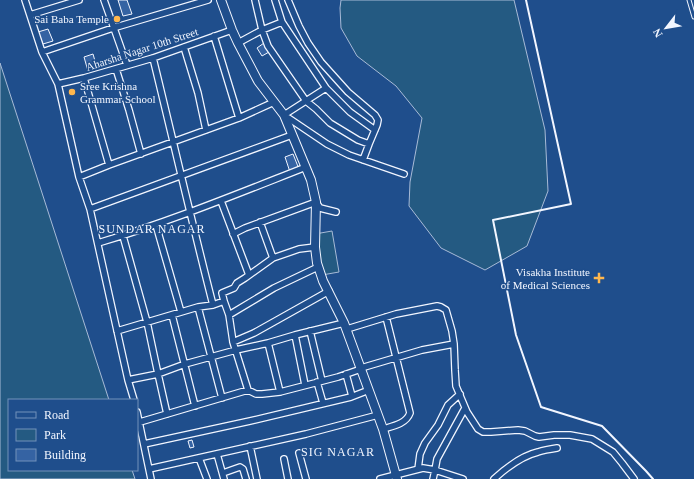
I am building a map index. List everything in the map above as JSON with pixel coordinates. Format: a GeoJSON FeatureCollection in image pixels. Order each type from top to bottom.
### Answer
{"type":"FeatureCollection","features":[{"type":"Feature","properties":{"kind":"street"},"geometry":{"type":"LineString","coordinates":[[25,0],[42,52],[58,84],[79,177],[90,209],[128,380],[134,399]]}},
{"type":"Feature","properties":{"kind":"street"},"geometry":{"type":"LineString","coordinates":[[30,15],[79,0]]}},
{"type":"Feature","properties":{"kind":"street"},"geometry":{"type":"LineString","coordinates":[[104,0],[127,65]]}},
{"type":"Feature","properties":{"kind":"street"},"geometry":{"type":"LineString","coordinates":[[42,52],[113,28],[208,0]]}},
{"type":"Feature","properties":{"kind":"street"},"geometry":{"type":"LineString","coordinates":[[221,0],[232,30],[258,81],[284,115],[312,180],[316,202],[315,247],[318,267],[328,291],[346,326],[383,429],[397,477]]}},
{"type":"Feature","properties":{"kind":"street"},"geometry":{"type":"LineString","coordinates":[[255,0],[262,30],[268,46],[306,101],[330,123],[358,140],[369,144]]}},
{"type":"Feature","properties":{"kind":"street"},"geometry":{"type":"LineString","coordinates":[[275,0],[282,22],[326,88],[350,112],[375,130]]}},
{"type":"Feature","properties":{"kind":"street"},"geometry":{"type":"LineString","coordinates":[[288,0],[299,26],[321,62],[348,92],[375,115],[378,120],[363,160]]}},
{"type":"Feature","properties":{"kind":"street"},"geometry":{"type":"LineString","coordinates":[[238,43],[262,30],[282,22]]}},
{"type":"Feature","properties":{"kind":"street","name":"Aharsha Nagar 10th Street"},"geometry":{"type":"LineString","coordinates":[[58,84],[153,58],[232,30]]}},
{"type":"Feature","properties":{"kind":"street"},"geometry":{"type":"LineString","coordinates":[[214,36],[239,118]]}},
{"type":"Feature","properties":{"kind":"street"},"geometry":{"type":"LineString","coordinates":[[184,47],[198,93],[206,130]]}},
{"type":"Feature","properties":{"kind":"street"},"geometry":{"type":"LineString","coordinates":[[153,58],[174,143],[180,176],[213,304]]}},
{"type":"Feature","properties":{"kind":"street"},"geometry":{"type":"LineString","coordinates":[[116,69],[141,154]]}},
{"type":"Feature","properties":{"kind":"street"},"geometry":{"type":"LineString","coordinates":[[84,78],[109,165]]}},
{"type":"Feature","properties":{"kind":"street"},"geometry":{"type":"LineString","coordinates":[[284,115],[326,88]]}},
{"type":"Feature","properties":{"kind":"street"},"geometry":{"type":"LineString","coordinates":[[79,177],[239,118],[274,102]]}},
{"type":"Feature","properties":{"kind":"street"},"geometry":{"type":"LineString","coordinates":[[284,115],[327,144],[349,155],[404,174]]}},
{"type":"Feature","properties":{"kind":"street"},"geometry":{"type":"LineString","coordinates":[[90,209],[292,135]]}},
{"type":"Feature","properties":{"kind":"street"},"geometry":{"type":"LineString","coordinates":[[98,243],[156,225],[306,167]]}},
{"type":"Feature","properties":{"kind":"street"},"geometry":{"type":"LineString","coordinates":[[221,201],[249,275]]}},
{"type":"Feature","properties":{"kind":"street"},"geometry":{"type":"LineString","coordinates":[[316,202],[320,208],[336,212]]}},
{"type":"Feature","properties":{"kind":"street"},"geometry":{"type":"LineString","coordinates":[[233,234],[260,222],[316,202]]}},
{"type":"Feature","properties":{"kind":"street"},"geometry":{"type":"LineString","coordinates":[[260,222],[273,258]]}},
{"type":"Feature","properties":{"kind":"street"},"geometry":{"type":"LineString","coordinates":[[156,225],[181,312]]}},
{"type":"Feature","properties":{"kind":"street"},"geometry":{"type":"LineString","coordinates":[[123,236],[147,322],[167,414]]}},
{"type":"Feature","properties":{"kind":"street"},"geometry":{"type":"LineString","coordinates":[[248,390],[233,342],[229,315],[222,293],[234,288],[237,283],[273,258],[299,249],[315,247]]}},
{"type":"Feature","properties":{"kind":"street"},"geometry":{"type":"LineString","coordinates":[[229,315],[274,288],[318,267]]}},
{"type":"Feature","properties":{"kind":"street"},"geometry":{"type":"LineString","coordinates":[[233,342],[254,334],[328,291]]}},
{"type":"Feature","properties":{"kind":"street"},"geometry":{"type":"LineString","coordinates":[[117,331],[198,307],[224,301]]}},
{"type":"Feature","properties":{"kind":"street"},"geometry":{"type":"LineString","coordinates":[[128,380],[158,374],[185,364],[310,331],[346,326],[437,306],[446,310],[452,331],[456,386],[465,408],[474,424],[480,431],[491,432],[518,430],[539,437],[570,434],[592,439],[613,452],[634,479]]}},
{"type":"Feature","properties":{"kind":"street"},"geometry":{"type":"LineString","coordinates":[[198,307],[222,398]]}},
{"type":"Feature","properties":{"kind":"street"},"geometry":{"type":"LineString","coordinates":[[172,315],[195,406]]}},
{"type":"Feature","properties":{"kind":"street"},"geometry":{"type":"LineString","coordinates":[[383,429],[399,424],[408,418],[410,413],[386,317]]}},
{"type":"Feature","properties":{"kind":"street"},"geometry":{"type":"LineString","coordinates":[[310,331],[323,403]]}},
{"type":"Feature","properties":{"kind":"street"},"geometry":{"type":"LineString","coordinates":[[295,335],[305,385]]}},
{"type":"Feature","properties":{"kind":"street"},"geometry":{"type":"LineString","coordinates":[[268,343],[280,392]]}},
{"type":"Feature","properties":{"kind":"street"},"geometry":{"type":"LineString","coordinates":[[140,422],[248,390],[256,394],[280,392],[320,382],[422,350],[454,344]]}},
{"type":"Feature","properties":{"kind":"street"},"geometry":{"type":"LineString","coordinates":[[346,374],[352,396]]}},
{"type":"Feature","properties":{"kind":"street"},"geometry":{"type":"LineString","coordinates":[[144,444],[250,421],[352,396],[369,390]]}},
{"type":"Feature","properties":{"kind":"street"},"geometry":{"type":"LineString","coordinates":[[418,469],[420,454],[425,443],[441,420],[448,405],[460,394]]}},
{"type":"Feature","properties":{"kind":"street"},"geometry":{"type":"LineString","coordinates":[[434,479],[434,470],[438,459],[465,408]]}},
{"type":"Feature","properties":{"kind":"street"},"geometry":{"type":"LineString","coordinates":[[138,415],[151,479]]}},
{"type":"Feature","properties":{"kind":"street"},"geometry":{"type":"LineString","coordinates":[[149,469],[306,434],[378,415]]}},
{"type":"Feature","properties":{"kind":"street"},"geometry":{"type":"LineString","coordinates":[[250,446],[257,479]]}},
{"type":"Feature","properties":{"kind":"street"},"geometry":{"type":"LineString","coordinates":[[494,479],[506,468],[530,455],[557,448]]}},
{"type":"Feature","properties":{"kind":"street"},"geometry":{"type":"LineString","coordinates":[[299,453],[306,479]]}},
{"type":"Feature","properties":{"kind":"street"},"geometry":{"type":"LineString","coordinates":[[217,454],[224,479]]}},
{"type":"Feature","properties":{"kind":"street"},"geometry":{"type":"LineString","coordinates":[[199,458],[206,478]]}},
{"type":"Feature","properties":{"kind":"street"},"geometry":{"type":"LineString","coordinates":[[284,459],[288,479]]}},
{"type":"Feature","properties":{"kind":"street"},"geometry":{"type":"LineString","coordinates":[[222,473],[240,467],[243,469],[246,479]]}},
{"type":"Feature","properties":{"kind":"street"},"geometry":{"type":"LineString","coordinates":[[380,479],[397,477],[422,468],[461,478]]}},
{"type":"Feature","properties":{"kind":"lane"},"geometry":{"type":"LineString","coordinates":[[689,0],[694,17]]}},
{"type":"Feature","properties":{"kind":"green space"},"geometry":{"type":"Polygon","coordinates":[[[341,0],[514,0],[545,130],[548,191],[527,246],[485,270],[441,248],[409,206],[410,182],[422,118],[396,86],[357,56],[341,28],[341,0]]]}},
{"type":"Feature","properties":{"kind":"green space"},"geometry":{"type":"Polygon","coordinates":[[[0,63],[109,399],[8,399],[8,471],[132,471],[135,479],[0,479],[0,63]]]}},
{"type":"Feature","properties":{"kind":"green space"},"geometry":{"type":"Polygon","coordinates":[[[332,231],[339,272],[322,275],[315,234],[332,231]]]}},
{"type":"Feature","properties":{"kind":"building"},"geometry":{"type":"Polygon","coordinates":[[[118,0],[127,0],[132,14],[123,16],[118,0]]]}},
{"type":"Feature","properties":{"kind":"building"},"geometry":{"type":"Polygon","coordinates":[[[48,29],[53,41],[43,44],[38,32],[48,29]]]}},
{"type":"Feature","properties":{"kind":"building"},"geometry":{"type":"Polygon","coordinates":[[[264,43],[269,52],[262,56],[257,48],[264,43]]]}},
{"type":"Feature","properties":{"kind":"building"},"geometry":{"type":"Polygon","coordinates":[[[93,54],[97,68],[88,71],[84,57],[93,54]]]}},
{"type":"Feature","properties":{"kind":"building"},"geometry":{"type":"Polygon","coordinates":[[[293,154],[299,169],[290,172],[285,157],[293,154]]]}},
{"type":"Feature","properties":{"kind":"building"},"geometry":{"type":"Polygon","coordinates":[[[192,440],[194,447],[190,448],[188,441],[192,440]]]}},
{"type":"Feature","properties":{"kind":"wall"},"geometry":{"type":"LineString","coordinates":[[526,0],[571,204],[493,220],[516,335],[541,407],[602,426],[653,479]]}},
{"type":"Feature","properties":{"kind":"place","name":"Sai Baba Temple"},"geometry":{"type":"Point","coordinates":[117,19]}},
{"type":"Feature","properties":{"kind":"place","name":"Sree Krishna Grammar School"},"geometry":{"type":"Point","coordinates":[72,92]}},
{"type":"Feature","properties":{"kind":"place","name":"Visakha Institute of Medical Sciences"},"geometry":{"type":"Point","coordinates":[599,278]}},
{"type":"Feature","properties":{"kind":"district","name":"SUNDAR NAGAR"},"geometry":{"type":"Point","coordinates":[152,229]}},
{"type":"Feature","properties":{"kind":"district","name":"SIG NAGAR"},"geometry":{"type":"Point","coordinates":[338,452]}}]}
